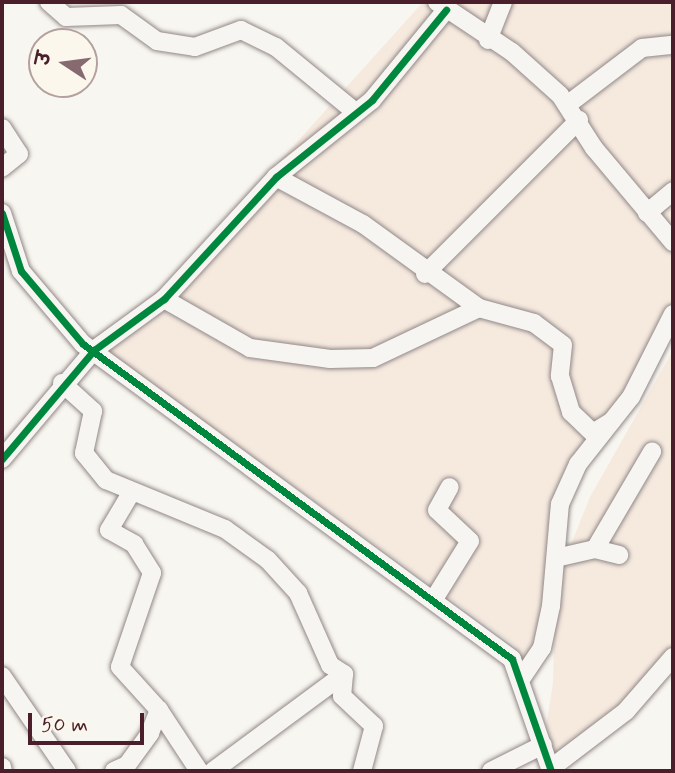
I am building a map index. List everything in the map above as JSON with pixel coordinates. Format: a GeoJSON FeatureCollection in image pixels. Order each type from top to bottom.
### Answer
{"type":"FeatureCollection","features":[{"type":"Feature","properties":{"kind":"street"},"geometry":{"type":"LineString","coordinates":[[49,2],[66,17],[121,15],[157,41],[195,47],[241,30],[276,47],[353,110]]}},
{"type":"Feature","properties":{"kind":"street"},"geometry":{"type":"LineString","coordinates":[[488,40],[503,2]]}},
{"type":"Feature","properties":{"kind":"street"},"geometry":{"type":"LineString","coordinates":[[2,459],[62,383],[93,350],[164,299],[276,177],[353,110],[372,100],[414,56],[442,6],[488,40],[512,52],[568,105],[647,213],[673,242]]}},
{"type":"Feature","properties":{"kind":"street"},"geometry":{"type":"LineString","coordinates":[[568,105],[642,48],[673,45]]}},
{"type":"Feature","properties":{"kind":"street"},"geometry":{"type":"LineString","coordinates":[[425,274],[579,120]]}},
{"type":"Feature","properties":{"kind":"street"},"geometry":{"type":"LineString","coordinates":[[2,128],[19,154],[2,168]]}},
{"type":"Feature","properties":{"kind":"street"},"geometry":{"type":"LineString","coordinates":[[276,177],[363,224],[425,274],[479,308],[534,323],[563,345],[560,376],[571,412],[593,432],[612,421]]}},
{"type":"Feature","properties":{"kind":"street"},"geometry":{"type":"LineString","coordinates":[[647,213],[673,191]]}},
{"type":"Feature","properties":{"kind":"street"},"geometry":{"type":"LineString","coordinates":[[2,213],[20,271],[93,350],[512,659],[550,770],[626,711],[673,657]]}},
{"type":"Feature","properties":{"kind":"street"},"geometry":{"type":"LineString","coordinates":[[164,299],[250,348],[330,359],[373,358],[479,308]]}},
{"type":"Feature","properties":{"kind":"street"},"geometry":{"type":"LineString","coordinates":[[521,680],[542,648],[560,557],[560,504],[578,464],[612,421],[673,314]]}},
{"type":"Feature","properties":{"kind":"street"},"geometry":{"type":"LineString","coordinates":[[62,383],[93,411],[83,453],[106,480],[131,493],[225,529],[268,560],[298,593],[330,665],[344,674]]}},
{"type":"Feature","properties":{"kind":"street"},"geometry":{"type":"LineString","coordinates":[[595,550],[652,452]]}},
{"type":"Feature","properties":{"kind":"street"},"geometry":{"type":"LineString","coordinates":[[434,599],[470,541],[437,510],[450,487]]}},
{"type":"Feature","properties":{"kind":"street"},"geometry":{"type":"LineString","coordinates":[[131,493],[109,530],[134,544],[152,573],[120,667],[159,710],[199,771]]}},
{"type":"Feature","properties":{"kind":"street"},"geometry":{"type":"LineString","coordinates":[[560,557],[595,550],[619,555]]}},
{"type":"Feature","properties":{"kind":"street"},"geometry":{"type":"LineString","coordinates":[[213,771],[344,674]]}},
{"type":"Feature","properties":{"kind":"street"},"geometry":{"type":"LineString","coordinates":[[344,674],[342,696],[374,726],[360,761],[362,771]]}},
{"type":"Feature","properties":{"kind":"street"},"geometry":{"type":"LineString","coordinates":[[2,676],[67,771]]}},
{"type":"Feature","properties":{"kind":"street"},"geometry":{"type":"LineString","coordinates":[[114,771],[150,733],[159,710]]}},
{"type":"Feature","properties":{"kind":"street"},"geometry":{"type":"LineString","coordinates":[[491,771],[543,745]]}},
{"type":"Feature","properties":{"kind":"shaded area"},"geometry":{"type":"Polygon","coordinates":[[[423,2],[673,2],[673,326],[578,464],[557,579],[590,497],[673,350],[673,647],[631,704],[558,764],[543,745],[553,683],[555,592],[521,681],[512,659],[516,646],[108,352],[423,2]]]}},
{"type":"Feature","properties":{"kind":"cycle path"},"geometry":{"type":"LineString","coordinates":[[2,459],[94,350],[164,299],[276,177],[372,100],[446,10]]}},
{"type":"Feature","properties":{"kind":"cycle path"},"geometry":{"type":"LineString","coordinates":[[2,213],[21,271],[83,344],[512,659],[551,771]]}}]}
